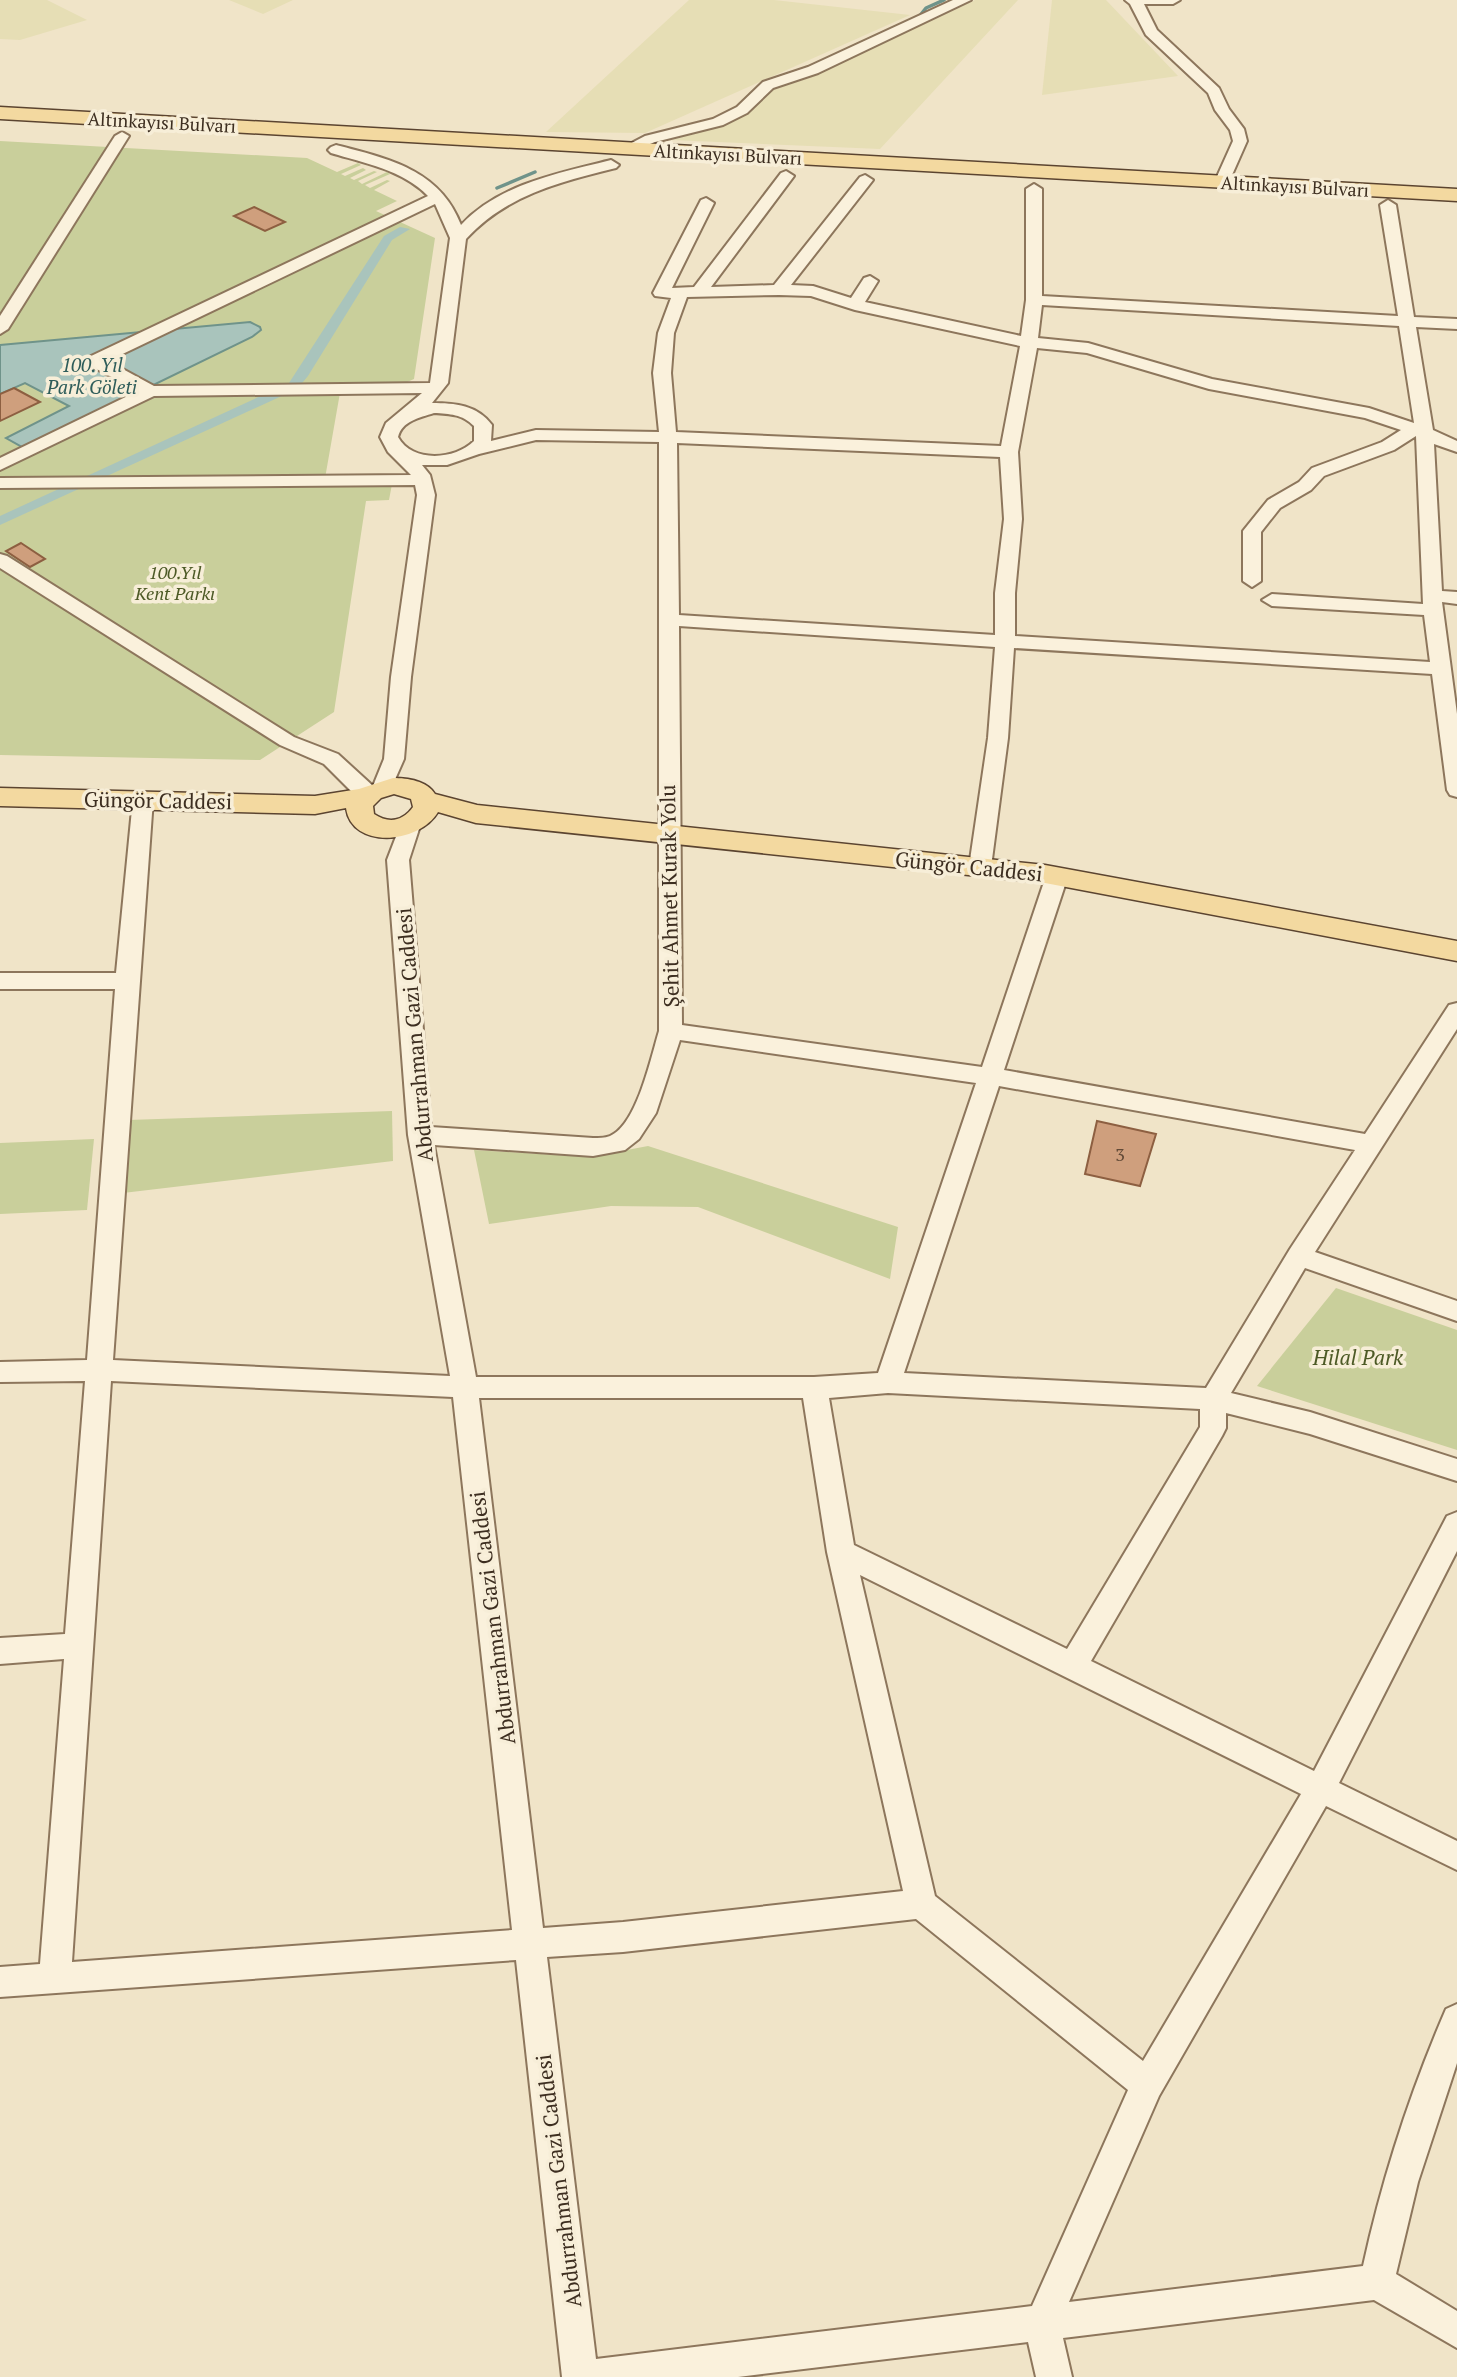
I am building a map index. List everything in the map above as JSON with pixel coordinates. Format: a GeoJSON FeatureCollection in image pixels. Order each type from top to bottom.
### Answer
{"type":"FeatureCollection","features":[{"type":"Feature","properties":{"kind":"main road","name":"Altınkayısı Bulvarı"},"geometry":{"type":"LineString","coordinates":[[0,113],[1457,195]]}},
{"type":"Feature","properties":{"kind":"main road","name":"Altınkayısı Bulvarı"},"geometry":{"type":"LineString","coordinates":[[0,128],[786,176],[1457,207]]}},
{"type":"Feature","properties":{"kind":"main road"},"geometry":{"type":"LineString","coordinates":[[404,786],[417,809],[387,830],[370,805],[404,786]]}},
{"type":"Feature","properties":{"kind":"main road","name":"Güngör Caddesi"},"geometry":{"type":"LineString","coordinates":[[0,797],[370,805]]}},
{"type":"Feature","properties":{"kind":"main road","name":"Güngör Caddesi"},"geometry":{"type":"LineString","coordinates":[[417,809],[668,832],[1057,876],[1457,951]]}},
{"type":"Feature","properties":{"kind":"street"},"geometry":{"type":"LineString","coordinates":[[626,149],[650,139],[718,122],[742,110],[768,85],[813,70],[964,0]]}},
{"type":"Feature","properties":{"kind":"street"},"geometry":{"type":"LineString","coordinates":[[1173,0],[1134,1],[1151,32],[1214,91],[1222,110],[1237,129],[1240,141],[1223,181]]}},
{"type":"Feature","properties":{"kind":"street"},"geometry":{"type":"LineString","coordinates":[[0,329],[122,136]]}},
{"type":"Feature","properties":{"kind":"street"},"geometry":{"type":"LineString","coordinates":[[336,150],[401,170],[424,183],[446,206],[458,238],[437,385],[423,404],[393,425],[388,434],[388,442],[416,467],[424,487],[394,759],[370,805]]}},
{"type":"Feature","properties":{"kind":"street"},"geometry":{"type":"LineString","coordinates":[[458,238],[478,215],[515,194],[611,165]]}},
{"type":"Feature","properties":{"kind":"street","name":"Şehit Ahmet Kurak Yolu"},"geometry":{"type":"LineString","coordinates":[[420,1135],[593,1147],[616,1144],[631,1133],[644,1112],[671,1031],[668,437],[662,373],[666,333],[689,294],[786,176]]}},
{"type":"Feature","properties":{"kind":"street"},"geometry":{"type":"LineString","coordinates":[[779,289],[865,180]]}},
{"type":"Feature","properties":{"kind":"street"},"geometry":{"type":"LineString","coordinates":[[980,867],[998,738],[1005,642],[1005,593],[1013,519],[1009,452],[1025,374],[1034,300],[1034,189]]}},
{"type":"Feature","properties":{"kind":"street"},"geometry":{"type":"LineString","coordinates":[[151,391],[95,361],[439,196]]}},
{"type":"Feature","properties":{"kind":"street"},"geometry":{"type":"LineString","coordinates":[[706,203],[661,293],[779,289],[813,291],[855,305],[1027,342],[1088,348],[1209,384],[1369,413],[1457,447]]}},
{"type":"Feature","properties":{"kind":"street"},"geometry":{"type":"LineString","coordinates":[[1388,205],[1420,432],[1433,603],[1457,790]]}},
{"type":"Feature","properties":{"kind":"street"},"geometry":{"type":"LineString","coordinates":[[855,305],[870,281]]}},
{"type":"Feature","properties":{"kind":"street"},"geometry":{"type":"LineString","coordinates":[[1034,300],[1457,324]]}},
{"type":"Feature","properties":{"kind":"street"},"geometry":{"type":"LineString","coordinates":[[0,465],[151,391],[437,385],[485,426],[486,434],[482,443],[424,487],[0,483]]}},
{"type":"Feature","properties":{"kind":"street"},"geometry":{"type":"LineString","coordinates":[[403,417],[433,408],[471,415],[537,435]]}},
{"type":"Feature","properties":{"kind":"street"},"geometry":{"type":"LineString","coordinates":[[1252,581],[1252,531],[1273,503],[1305,486],[1318,472],[1335,464],[1420,432],[1457,432]]}},
{"type":"Feature","properties":{"kind":"street"},"geometry":{"type":"LineString","coordinates":[[404,455],[432,461],[537,435],[668,437],[1009,452]]}},
{"type":"Feature","properties":{"kind":"street","name":"Abdurrahman Gazi Caddesi"},"geometry":{"type":"LineString","coordinates":[[0,560],[288,741],[331,759],[359,787],[398,860],[420,1135],[465,1387],[580,2377]]}},
{"type":"Feature","properties":{"kind":"street"},"geometry":{"type":"LineString","coordinates":[[1272,600],[1433,603],[1457,598]]}},
{"type":"Feature","properties":{"kind":"street"},"geometry":{"type":"LineString","coordinates":[[669,620],[1440,669]]}},
{"type":"Feature","properties":{"kind":"street"},"geometry":{"type":"LineString","coordinates":[[394,759],[417,809]]}},
{"type":"Feature","properties":{"kind":"street"},"geometry":{"type":"LineString","coordinates":[[55,1977],[127,981],[144,799]]}},
{"type":"Feature","properties":{"kind":"street","name":"Abdurrahman Gazi Caddesi"},"geometry":{"type":"LineString","coordinates":[[398,860],[417,809]]}},
{"type":"Feature","properties":{"kind":"street"},"geometry":{"type":"LineString","coordinates":[[888,1383],[1057,876]]}},
{"type":"Feature","properties":{"kind":"street"},"geometry":{"type":"LineString","coordinates":[[0,981],[127,981]]}},
{"type":"Feature","properties":{"kind":"street"},"geometry":{"type":"LineString","coordinates":[[1073,1665],[1213,1428],[1213,1399],[1299,1256],[1457,1011]]}},
{"type":"Feature","properties":{"kind":"street"},"geometry":{"type":"LineString","coordinates":[[671,1031],[989,1076],[1370,1144]]}},
{"type":"Feature","properties":{"kind":"street"},"geometry":{"type":"LineString","coordinates":[[1299,1256],[1457,1311]]}},
{"type":"Feature","properties":{"kind":"street"},"geometry":{"type":"LineString","coordinates":[[0,1372],[99,1370],[465,1387],[814,1388],[888,1383],[1213,1399],[1310,1423],[1457,1470]]}},
{"type":"Feature","properties":{"kind":"street"},"geometry":{"type":"LineString","coordinates":[[814,1388],[841,1552],[921,1905],[1147,2085]]}},
{"type":"Feature","properties":{"kind":"street"},"geometry":{"type":"LineString","coordinates":[[1054,2377],[1042,2324],[1147,2085],[1321,1789],[1457,1524]]}},
{"type":"Feature","properties":{"kind":"street"},"geometry":{"type":"LineString","coordinates":[[841,1552],[1457,1856]]}},
{"type":"Feature","properties":{"kind":"street"},"geometry":{"type":"LineString","coordinates":[[0,1651],[78,1646]]}},
{"type":"Feature","properties":{"kind":"street"},"geometry":{"type":"LineString","coordinates":[[0,1982],[531,1944],[921,1905]]}},
{"type":"Feature","properties":{"kind":"street"},"geometry":{"type":"LineString","coordinates":[[1377,2282],[1390,2218],[1427,2096],[1457,2020]]}},
{"type":"Feature","properties":{"kind":"street"},"geometry":{"type":"LineString","coordinates":[[593,2377],[1377,2282],[1457,2331]]}},
{"type":"Feature","properties":{"kind":"shaded area"},"geometry":{"type":"Polygon","coordinates":[[[0,0],[47,0],[87,20],[20,40],[0,39],[0,0]]]}},
{"type":"Feature","properties":{"kind":"shaded area"},"geometry":{"type":"Polygon","coordinates":[[[229,0],[293,0],[263,14],[229,0]]]}},
{"type":"Feature","properties":{"kind":"shaded area"},"geometry":{"type":"Polygon","coordinates":[[[689,0],[774,0],[910,15],[645,133],[546,132],[689,0]]]}},
{"type":"Feature","properties":{"kind":"shaded area"},"geometry":{"type":"Polygon","coordinates":[[[975,0],[1018,0],[880,149],[672,140],[729,124],[772,89],[809,78],[975,0]]]}},
{"type":"Feature","properties":{"kind":"shaded area"},"geometry":{"type":"Polygon","coordinates":[[[1052,0],[1106,0],[1178,76],[1042,95],[1052,0]]]}},
{"type":"Feature","properties":{"kind":"green space","name":"100.Yıl Kent Parkı"},"geometry":{"type":"Polygon","coordinates":[[[0,141],[307,158],[337,172],[358,163],[361,165],[341,174],[345,176],[363,168],[366,170],[350,178],[354,180],[377,172],[358,181],[362,184],[387,172],[390,174],[365,185],[370,188],[390,181],[374,190],[397,201],[376,211],[435,238],[414,379],[398,386],[341,387],[324,484],[392,484],[389,500],[366,501],[334,712],[260,760],[0,755],[0,141]]]}},
{"type":"Feature","properties":{"kind":"green space"},"geometry":{"type":"Polygon","coordinates":[[[392,1111],[393,1161],[123,1193],[128,1120],[392,1111]]]}},
{"type":"Feature","properties":{"kind":"green space"},"geometry":{"type":"Polygon","coordinates":[[[94,1139],[87,1210],[0,1214],[0,1143],[94,1139]]]}},
{"type":"Feature","properties":{"kind":"green space"},"geometry":{"type":"Polygon","coordinates":[[[648,1146],[898,1227],[890,1279],[698,1207],[611,1206],[489,1224],[474,1150],[590,1157],[648,1146]]]}},
{"type":"Feature","properties":{"kind":"green space","name":"Hilal Park"},"geometry":{"type":"Polygon","coordinates":[[[1336,1288],[1457,1330],[1457,1450],[1257,1386],[1336,1288]]]}},
{"type":"Feature","properties":{"kind":"water","name":"100. Yıl Park Göleti"},"geometry":{"type":"Polygon","coordinates":[[[250,322],[261,330],[252,337],[24,448],[6,438],[69,406],[25,383],[0,394],[0,345],[250,322]]]}},
{"type":"Feature","properties":{"kind":"building"},"geometry":{"type":"Polygon","coordinates":[[[254,207],[285,222],[265,231],[234,216],[254,207]]]}},
{"type":"Feature","properties":{"kind":"building"},"geometry":{"type":"Polygon","coordinates":[[[14,388],[40,402],[0,421],[0,394],[14,388]]]}},
{"type":"Feature","properties":{"kind":"building"},"geometry":{"type":"Polygon","coordinates":[[[21,543],[45,559],[30,567],[6,551],[21,543]]]}},
{"type":"Feature","properties":{"kind":"building"},"geometry":{"type":"Polygon","coordinates":[[[1097,1121],[1156,1134],[1140,1186],[1085,1174],[1097,1121]]]}},
{"type":"Feature","properties":{"kind":"waterway"},"geometry":{"type":"LineString","coordinates":[[918,18],[926,8],[944,0]]}},
{"type":"Feature","properties":{"kind":"waterway"},"geometry":{"type":"LineString","coordinates":[[497,188],[535,172]]}},
{"type":"Feature","properties":{"kind":"waterway"},"geometry":{"type":"LineString","coordinates":[[0,521],[293,386],[302,376],[388,238],[404,229]]}}]}
